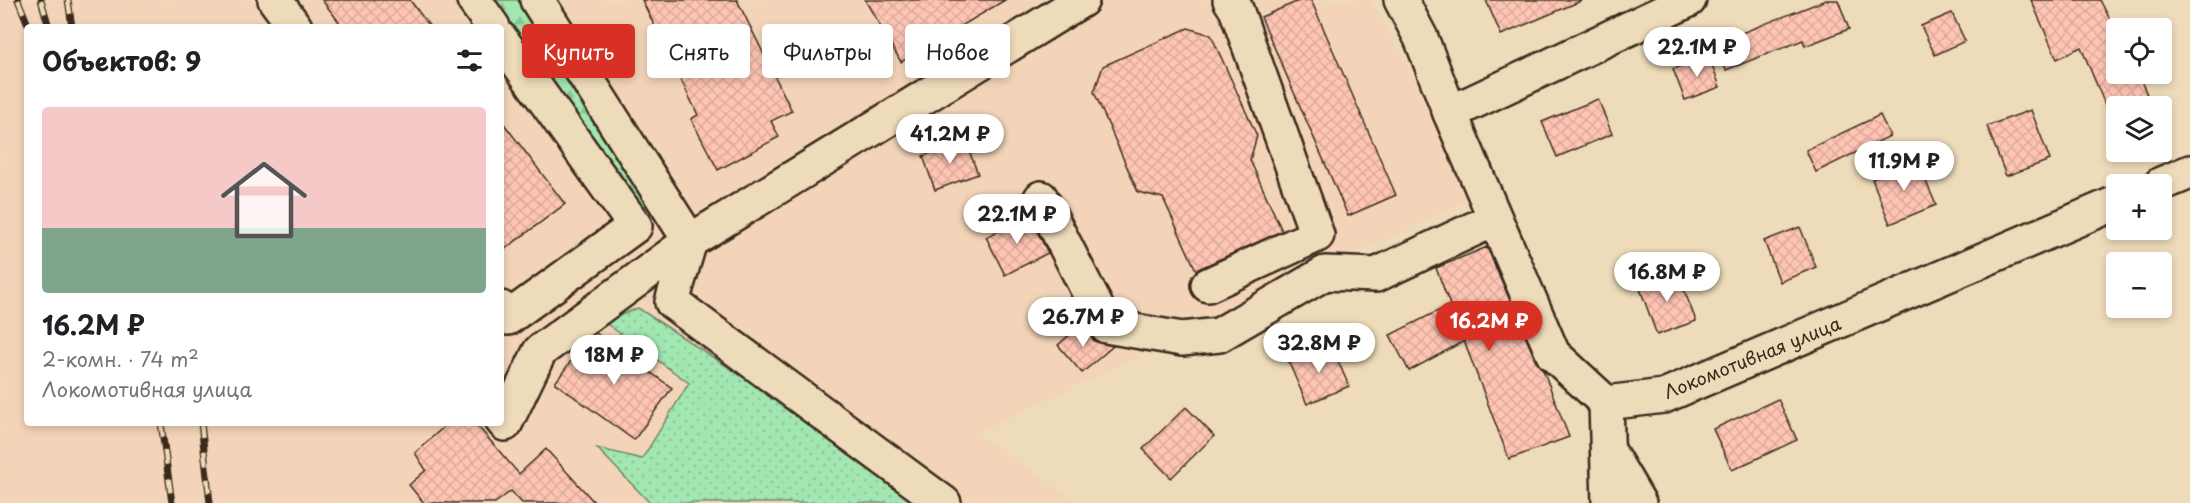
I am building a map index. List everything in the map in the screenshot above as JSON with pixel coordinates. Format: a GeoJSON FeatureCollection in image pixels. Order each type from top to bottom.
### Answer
{"type":"FeatureCollection","features":[{"type":"Feature","properties":{"kind":"street"},"geometry":{"type":"LineString","coordinates":[[275,0],[293,24]]}},
{"type":"Feature","properties":{"kind":"street"},"geometry":{"type":"LineString","coordinates":[[474,0],[491,24]]}},
{"type":"Feature","properties":{"kind":"street"},"geometry":{"type":"LineString","coordinates":[[537,0],[690,241],[672,302],[944,503]]}},
{"type":"Feature","properties":{"kind":"street"},"geometry":{"type":"LineString","coordinates":[[504,423],[540,351],[690,241],[1082,0]]}},
{"type":"Feature","properties":{"kind":"street"},"geometry":{"type":"LineString","coordinates":[[1208,285],[1317,235],[1236,9],[1230,0]]}},
{"type":"Feature","properties":{"kind":"street"},"geometry":{"type":"LineString","coordinates":[[1401,0],[1421,38],[1450,113],[1553,354],[1606,403],[1609,503]]}},
{"type":"Feature","properties":{"kind":"street"},"geometry":{"type":"LineString","coordinates":[[1450,113],[1689,0]]}},
{"type":"Feature","properties":{"kind":"street"},"geometry":{"type":"LineString","coordinates":[[504,43],[635,226],[508,318],[504,312]]}},
{"type":"Feature","properties":{"kind":"street"},"geometry":{"type":"LineString","coordinates":[[2172,179],[2190,172]]}},
{"type":"Feature","properties":{"kind":"street"},"geometry":{"type":"LineString","coordinates":[[1041,198],[1106,326],[1182,339],[1219,335],[1325,273],[1376,275],[1495,219]]}},
{"type":"Feature","properties":{"kind":"street","name":"Локомотивная улица"},"geometry":{"type":"LineString","coordinates":[[1606,403],[1664,396],[2106,207]]}},
{"type":"Feature","properties":{"kind":"street"},"geometry":{"type":"LineString","coordinates":[[1608,450],[1639,503]]}},
{"type":"Feature","properties":{"kind":"shaded area"},"geometry":{"type":"Polygon","coordinates":[[[0,0],[1370,0],[1404,57],[1471,199],[976,433],[1079,503],[0,503],[0,0]]]}},
{"type":"Feature","properties":{"kind":"green space"},"geometry":{"type":"Polygon","coordinates":[[[485,0],[520,0],[536,24],[522,24],[522,51],[504,26],[485,0]]]}},
{"type":"Feature","properties":{"kind":"green space"},"geometry":{"type":"Polygon","coordinates":[[[542,78],[573,78],[661,206],[643,218],[542,78]]]}},
{"type":"Feature","properties":{"kind":"green space"},"geometry":{"type":"Polygon","coordinates":[[[638,308],[813,423],[918,503],[650,503],[597,448],[642,459],[689,383],[604,322],[638,308]]]}},
{"type":"Feature","properties":{"kind":"building"},"geometry":{"type":"Polygon","coordinates":[[[322,0],[410,0],[428,24],[341,24],[322,0]]]}},
{"type":"Feature","properties":{"kind":"building"},"geometry":{"type":"Polygon","coordinates":[[[642,0],[737,0],[749,24],[654,24],[642,0]]]}},
{"type":"Feature","properties":{"kind":"building"},"geometry":{"type":"Polygon","coordinates":[[[865,0],[1005,0],[965,24],[905,24],[905,60],[901,62],[893,48],[893,24],[879,24],[865,0]]]}},
{"type":"Feature","properties":{"kind":"building"},"geometry":{"type":"Polygon","coordinates":[[[1301,0],[1311,0],[1396,195],[1348,216],[1261,17],[1301,0]]]}},
{"type":"Feature","properties":{"kind":"building"},"geometry":{"type":"Polygon","coordinates":[[[1486,0],[1583,0],[1501,35],[1486,0]]]}},
{"type":"Feature","properties":{"kind":"building"},"geometry":{"type":"Polygon","coordinates":[[[1826,0],[1838,0],[1849,29],[1805,46],[1803,40],[1726,70],[1716,43],[1826,0]]]}},
{"type":"Feature","properties":{"kind":"building"},"geometry":{"type":"Polygon","coordinates":[[[2031,0],[2100,0],[2109,18],[2106,18],[2106,84],[2142,84],[2148,96],[2106,96],[2106,107],[2081,47],[2057,59],[2031,0]]]}},
{"type":"Feature","properties":{"kind":"building"},"geometry":{"type":"Polygon","coordinates":[[[1952,13],[1965,41],[1935,55],[1921,26],[1952,13]]]}},
{"type":"Feature","properties":{"kind":"building"},"geometry":{"type":"Polygon","coordinates":[[[750,26],[762,50],[762,78],[776,78],[792,111],[771,121],[779,137],[718,170],[691,119],[698,115],[680,78],[750,78],[750,26]]]}},
{"type":"Feature","properties":{"kind":"building"},"geometry":{"type":"Polygon","coordinates":[[[1188,28],[1211,35],[1257,136],[1250,160],[1282,231],[1196,270],[1163,198],[1138,192],[1094,92],[1103,66],[1188,28]]]}},
{"type":"Feature","properties":{"kind":"building"},"geometry":{"type":"Polygon","coordinates":[[[1709,56],[1720,87],[1685,100],[1673,69],[1709,56]]]}},
{"type":"Feature","properties":{"kind":"building"},"geometry":{"type":"Polygon","coordinates":[[[1598,99],[1612,134],[1557,157],[1542,122],[1598,99]]]}},
{"type":"Feature","properties":{"kind":"building"},"geometry":{"type":"Polygon","coordinates":[[[2031,110],[2050,160],[2006,176],[1987,126],[2031,110]]]}},
{"type":"Feature","properties":{"kind":"building"},"geometry":{"type":"Polygon","coordinates":[[[1880,115],[1890,136],[1816,172],[1806,150],[1880,115]]]}},
{"type":"Feature","properties":{"kind":"building"},"geometry":{"type":"Polygon","coordinates":[[[504,124],[565,204],[504,250],[504,124]]]}},
{"type":"Feature","properties":{"kind":"building"},"geometry":{"type":"Polygon","coordinates":[[[965,140],[978,174],[935,190],[923,156],[965,140]]]}},
{"type":"Feature","properties":{"kind":"building"},"geometry":{"type":"Polygon","coordinates":[[[1917,160],[1936,205],[1890,224],[1872,179],[1917,160]]]}},
{"type":"Feature","properties":{"kind":"building"},"geometry":{"type":"Polygon","coordinates":[[[1029,215],[1048,253],[1005,275],[986,237],[1029,215]]]}},
{"type":"Feature","properties":{"kind":"building"},"geometry":{"type":"Polygon","coordinates":[[[1800,227],[1816,267],[1780,282],[1764,241],[1800,227]]]}},
{"type":"Feature","properties":{"kind":"building"},"geometry":{"type":"Polygon","coordinates":[[[1487,247],[1536,361],[1544,372],[1569,437],[1509,459],[1464,341],[1409,371],[1390,335],[1450,305],[1436,268],[1487,247]]]}},
{"type":"Feature","properties":{"kind":"building"},"geometry":{"type":"Polygon","coordinates":[[[1677,271],[1696,321],[1657,335],[1639,286],[1677,271]]]}},
{"type":"Feature","properties":{"kind":"building"},"geometry":{"type":"Polygon","coordinates":[[[1083,323],[1094,341],[1113,346],[1082,373],[1058,345],[1083,323]]]}},
{"type":"Feature","properties":{"kind":"building"},"geometry":{"type":"Polygon","coordinates":[[[596,333],[672,388],[634,440],[555,383],[586,340],[596,333]]]}},
{"type":"Feature","properties":{"kind":"building"},"geometry":{"type":"Polygon","coordinates":[[[1331,345],[1349,386],[1307,404],[1289,363],[1331,345]]]}},
{"type":"Feature","properties":{"kind":"building"},"geometry":{"type":"Polygon","coordinates":[[[1778,399],[1797,440],[1732,470],[1713,429],[1778,399]]]}},
{"type":"Feature","properties":{"kind":"building"},"geometry":{"type":"Polygon","coordinates":[[[1186,407],[1214,436],[1171,478],[1143,449],[1186,407]]]}},
{"type":"Feature","properties":{"kind":"building"},"geometry":{"type":"Polygon","coordinates":[[[445,426],[478,426],[519,474],[546,449],[595,503],[522,503],[511,491],[495,503],[424,503],[409,485],[426,470],[415,453],[445,426]]]}},
{"type":"Feature","properties":{"kind":"railway"},"geometry":{"type":"LineString","coordinates":[[18,0],[28,24]]}},
{"type":"Feature","properties":{"kind":"railway"},"geometry":{"type":"LineString","coordinates":[[41,0],[48,24]]}},
{"type":"Feature","properties":{"kind":"railway"},"geometry":{"type":"LineString","coordinates":[[68,0],[72,24]]}},
{"type":"Feature","properties":{"kind":"railway"},"geometry":{"type":"LineString","coordinates":[[161,426],[172,503]]}},
{"type":"Feature","properties":{"kind":"railway"},"geometry":{"type":"LineString","coordinates":[[201,426],[210,503]]}}]}
